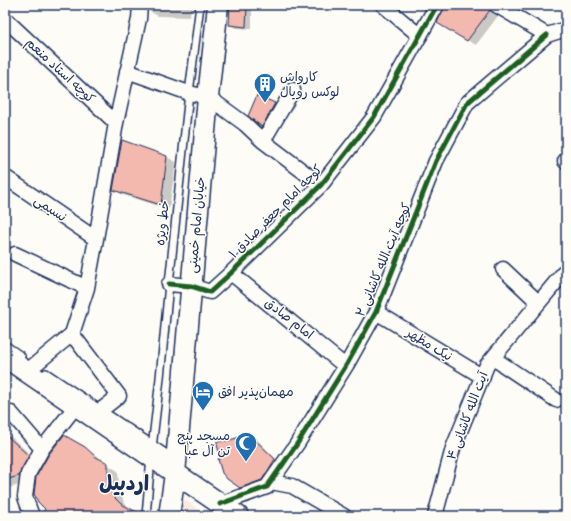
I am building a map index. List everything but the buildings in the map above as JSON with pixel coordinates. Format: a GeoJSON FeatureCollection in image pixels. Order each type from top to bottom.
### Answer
{"type":"FeatureCollection","features":[{"type":"Feature","properties":{"kind":"main road","name":"خیابان امام خمینی"},"geometry":{"type":"LineString","coordinates":[[170,516],[176,467],[191,286],[199,95],[218,5]]}},
{"type":"Feature","properties":{"kind":"main road"},"geometry":{"type":"LineString","coordinates":[[5,357],[30,368],[90,411],[176,467],[220,504],[238,516]]}},
{"type":"Feature","properties":{"kind":"street"},"geometry":{"type":"LineString","coordinates":[[30,368],[72,334],[86,288],[116,123],[139,19],[140,5]]}},
{"type":"Feature","properties":{"kind":"street"},"geometry":{"type":"LineString","coordinates":[[383,5],[420,36]]}},
{"type":"Feature","properties":{"kind":"street","name":"کوچه امام جعفر صادق ۱"},"geometry":{"type":"LineString","coordinates":[[191,286],[210,292],[321,185],[374,117],[437,5]]}},
{"type":"Feature","properties":{"kind":"street"},"geometry":{"type":"LineString","coordinates":[[496,5],[547,35],[566,28]]}},
{"type":"Feature","properties":{"kind":"street","name":"کوچه استاد منعم"},"geometry":{"type":"LineString","coordinates":[[5,19],[116,123]]}},
{"type":"Feature","properties":{"kind":"street","name":"کوچه آیت الله کاشانی ۲"},"geometry":{"type":"LineString","coordinates":[[220,504],[267,487],[271,482],[346,365],[376,312],[436,161],[467,103],[547,35]]}},
{"type":"Feature","properties":{"kind":"street"},"geometry":{"type":"LineString","coordinates":[[127,70],[199,95],[245,124],[264,142],[321,185]]}},
{"type":"Feature","properties":{"kind":"street"},"geometry":{"type":"LineString","coordinates":[[264,142],[293,90]]}},
{"type":"Feature","properties":{"kind":"street","name":"نسیمی"},"geometry":{"type":"LineString","coordinates":[[5,177],[96,239]]}},
{"type":"Feature","properties":{"kind":"street"},"geometry":{"type":"LineString","coordinates":[[15,254],[86,288]]}},
{"type":"Feature","properties":{"kind":"street"},"geometry":{"type":"LineString","coordinates":[[503,270],[538,302]]}},
{"type":"Feature","properties":{"kind":"street","name":"آیت الله کاشانی ۴"},"geometry":{"type":"LineString","coordinates":[[435,516],[453,448],[487,366],[538,302],[566,270]]}},
{"type":"Feature","properties":{"kind":"street","name":"امام صادق"},"geometry":{"type":"LineString","coordinates":[[231,273],[346,365]]}},
{"type":"Feature","properties":{"kind":"street"},"geometry":{"type":"LineString","coordinates":[[169,284],[191,286]]}},
{"type":"Feature","properties":{"kind":"street","name":"نیک مظهر"},"geometry":{"type":"LineString","coordinates":[[376,312],[483,377]]}},
{"type":"Feature","properties":{"kind":"street"},"geometry":{"type":"LineString","coordinates":[[32,516],[25,497],[28,474],[42,449],[90,411],[119,396],[72,334]]}},
{"type":"Feature","properties":{"kind":"street"},"geometry":{"type":"LineString","coordinates":[[493,358],[556,400]]}},
{"type":"Feature","properties":{"kind":"street"},"geometry":{"type":"LineString","coordinates":[[10,413],[42,449]]}},
{"type":"Feature","properties":{"kind":"street"},"geometry":{"type":"LineString","coordinates":[[271,482],[292,486],[344,516]]}},
{"type":"Feature","properties":{"kind":"lane","name":"خط ویژه"},"geometry":{"type":"LineString","coordinates":[[146,516],[169,284],[199,95],[200,5]]}},
{"type":"Feature","properties":{"kind":"lane"},"geometry":{"type":"LineString","coordinates":[[5,345],[30,368]]}},
{"type":"Feature","properties":{"kind":"shaded area"},"geometry":{"type":"Polygon","coordinates":[[[179,496],[208,516],[177,516],[179,496]]]}},
{"type":"Feature","properties":{"kind":"cycle path"},"geometry":{"type":"LineString","coordinates":[[169,284],[191,286],[210,292],[321,185],[374,117],[437,5]]}},
{"type":"Feature","properties":{"kind":"cycle path"},"geometry":{"type":"LineString","coordinates":[[220,504],[267,487],[297,444],[347,364],[376,312],[436,161],[467,103],[547,35]]}},
{"type":"Feature","properties":{"kind":"place","name":"کارواش لوکس رویال"},"geometry":{"type":"Point","coordinates":[265,104]}},
{"type":"Feature","properties":{"kind":"place","name":"مهمان‌پذیر افق"},"geometry":{"type":"Point","coordinates":[203,412]}},
{"type":"Feature","properties":{"kind":"place","name":"مسجد پنج تن آل عبا"},"geometry":{"type":"Point","coordinates":[246,462]}},
{"type":"Feature","properties":{"kind":"district","name":"اردبیل"},"geometry":{"type":"Point","coordinates":[124,484]}}]}
